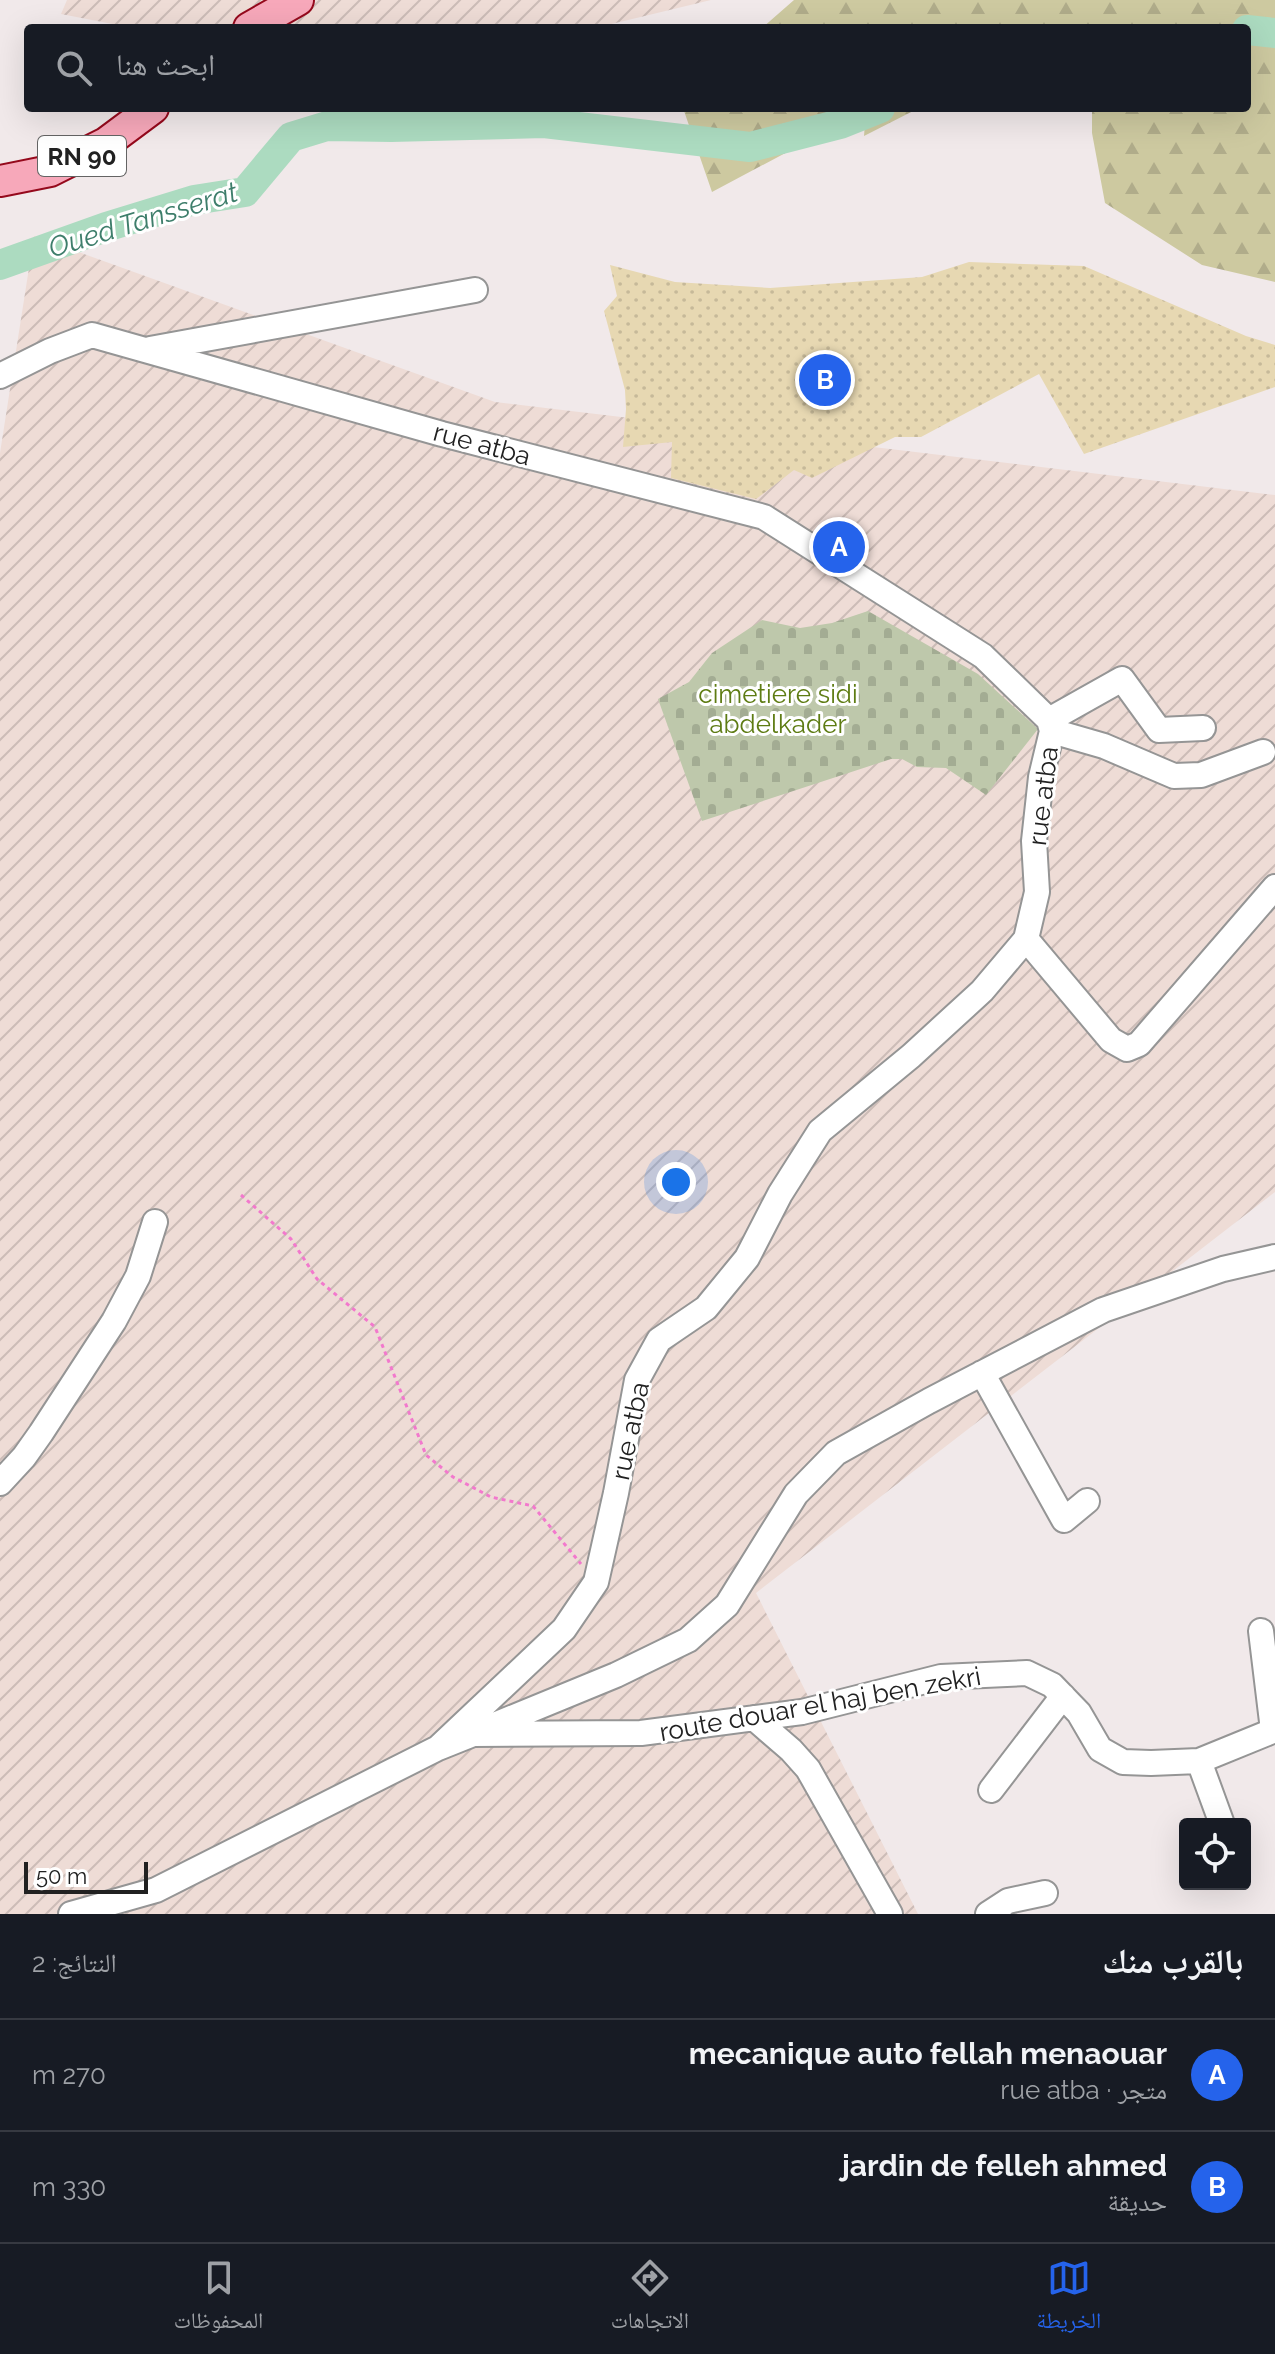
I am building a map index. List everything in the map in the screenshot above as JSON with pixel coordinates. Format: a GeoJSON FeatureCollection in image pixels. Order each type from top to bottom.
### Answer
{"type":"FeatureCollection","features":[{"type":"Feature","properties":{"kind":"main road"},"geometry":{"type":"LineString","coordinates":[[256,24],[298,0]]}},
{"type":"Feature","properties":{"kind":"main road","name":"RN 90"},"geometry":{"type":"LineString","coordinates":[[0,181],[50,171],[106,143],[148,112]]}},
{"type":"Feature","properties":{"kind":"street"},"geometry":{"type":"LineString","coordinates":[[143,350],[475,290]]}},
{"type":"Feature","properties":{"kind":"street","name":"rue atba"},"geometry":{"type":"LineString","coordinates":[[0,376],[50,351],[92,335],[442,434],[764,517],[819,542],[983,656],[1051,726],[1041,777],[1034,841],[1037,892],[1026,939],[982,991],[911,1056],[820,1131],[780,1194],[747,1258],[706,1308],[659,1340],[637,1380],[596,1582],[564,1629],[438,1748]]}},
{"type":"Feature","properties":{"kind":"street"},"geometry":{"type":"LineString","coordinates":[[1051,726],[1122,679],[1159,730],[1203,728]]}},
{"type":"Feature","properties":{"kind":"street"},"geometry":{"type":"LineString","coordinates":[[1051,726],[1174,776],[1201,775],[1263,752]]}},
{"type":"Feature","properties":{"kind":"street"},"geometry":{"type":"LineString","coordinates":[[1026,939],[1111,1040],[1127,1049],[1139,1044],[1275,887]]}},
{"type":"Feature","properties":{"kind":"street"},"geometry":{"type":"LineString","coordinates":[[0,1483],[41,1433],[114,1321],[138,1276],[155,1222]]}},
{"type":"Feature","properties":{"kind":"street"},"geometry":{"type":"LineString","coordinates":[[473,1734],[616,1675],[688,1640],[727,1605],[796,1494],[836,1453],[1103,1310],[1223,1269],[1271,1264]]}},
{"type":"Feature","properties":{"kind":"street"},"geometry":{"type":"LineString","coordinates":[[982,1373],[1064,1520],[1087,1501]]}},
{"type":"Feature","properties":{"kind":"street"},"geometry":{"type":"LineString","coordinates":[[1261,1631],[1274,1730]]}},
{"type":"Feature","properties":{"kind":"street","name":"route douar el haj ben zekri"},"geometry":{"type":"LineString","coordinates":[[71,1914],[156,1890],[438,1748],[473,1734],[641,1733],[802,1712],[941,1677],[1027,1673],[1052,1685],[1079,1713],[1100,1749],[1123,1762],[1199,1761],[1274,1730]]}},
{"type":"Feature","properties":{"kind":"street"},"geometry":{"type":"LineString","coordinates":[[991,1790],[1063,1696]]}},
{"type":"Feature","properties":{"kind":"street"},"geometry":{"type":"LineString","coordinates":[[754,1718],[808,1769],[890,1914]]}},
{"type":"Feature","properties":{"kind":"street"},"geometry":{"type":"LineString","coordinates":[[1199,1761],[1220,1818]]}},
{"type":"Feature","properties":{"kind":"street"},"geometry":{"type":"LineString","coordinates":[[988,1914],[1008,1901],[1045,1893]]}},
{"type":"Feature","properties":{"kind":"path"},"geometry":{"type":"LineString","coordinates":[[241,1195],[291,1239],[317,1279],[375,1327],[426,1455],[453,1477],[491,1497],[533,1506],[596,1582]]}},
{"type":"Feature","properties":{"kind":"green space"},"geometry":{"type":"Polygon","coordinates":[[[67,0],[711,0],[612,24],[112,24],[61,14],[67,0]]]}},
{"type":"Feature","properties":{"kind":"green space"},"geometry":{"type":"Polygon","coordinates":[[[794,0],[1275,0],[1275,282],[1202,265],[1105,203],[1092,133],[1092,112],[1251,112],[1251,24],[767,24],[794,0]]]}},
{"type":"Feature","properties":{"kind":"green space"},"geometry":{"type":"Polygon","coordinates":[[[684,112],[862,112],[712,192],[684,112]]]}},
{"type":"Feature","properties":{"kind":"green space"},"geometry":{"type":"Polygon","coordinates":[[[866,112],[911,112],[864,136],[866,112]]]}},
{"type":"Feature","properties":{"kind":"green space"},"geometry":{"type":"Polygon","coordinates":[[[34,236],[495,402],[1275,495],[1275,1192],[756,1593],[918,1914],[0,1914],[0,453],[34,236]]]}},
{"type":"Feature","properties":{"kind":"green space","name":"cimetiere sidi abdelkader"},"geometry":{"type":"Polygon","coordinates":[[[868,611],[978,674],[1038,729],[986,795],[946,768],[917,767],[902,759],[891,759],[702,821],[658,699],[689,682],[712,653],[762,620],[800,628],[832,623],[868,611]]]}},
{"type":"Feature","properties":{"kind":"shaded area"},"geometry":{"type":"Polygon","coordinates":[[[969,262],[1084,266],[1246,336],[1275,345],[1275,387],[1084,454],[1039,374],[921,437],[895,437],[812,478],[794,470],[756,499],[671,478],[672,442],[623,447],[625,390],[604,311],[617,296],[610,265],[675,282],[770,288],[922,277],[969,262]]]}},
{"type":"Feature","properties":{"kind":"waterway","name":"Oued Tansserat"},"geometry":{"type":"LineString","coordinates":[[1251,30],[1275,33]]}},
{"type":"Feature","properties":{"kind":"waterway","name":"Oued Tansserat"},"geometry":{"type":"LineString","coordinates":[[0,265],[194,200],[245,192],[291,137],[327,126],[544,123],[750,147],[840,124],[870,112]]}},
{"type":"Feature","properties":{"kind":"place","name":"jardin de felleh ahmed"},"geometry":{"type":"Point","coordinates":[825,380]}},
{"type":"Feature","properties":{"kind":"place","name":"mecanique auto fellah menaouar"},"geometry":{"type":"Point","coordinates":[839,547]}}]}
